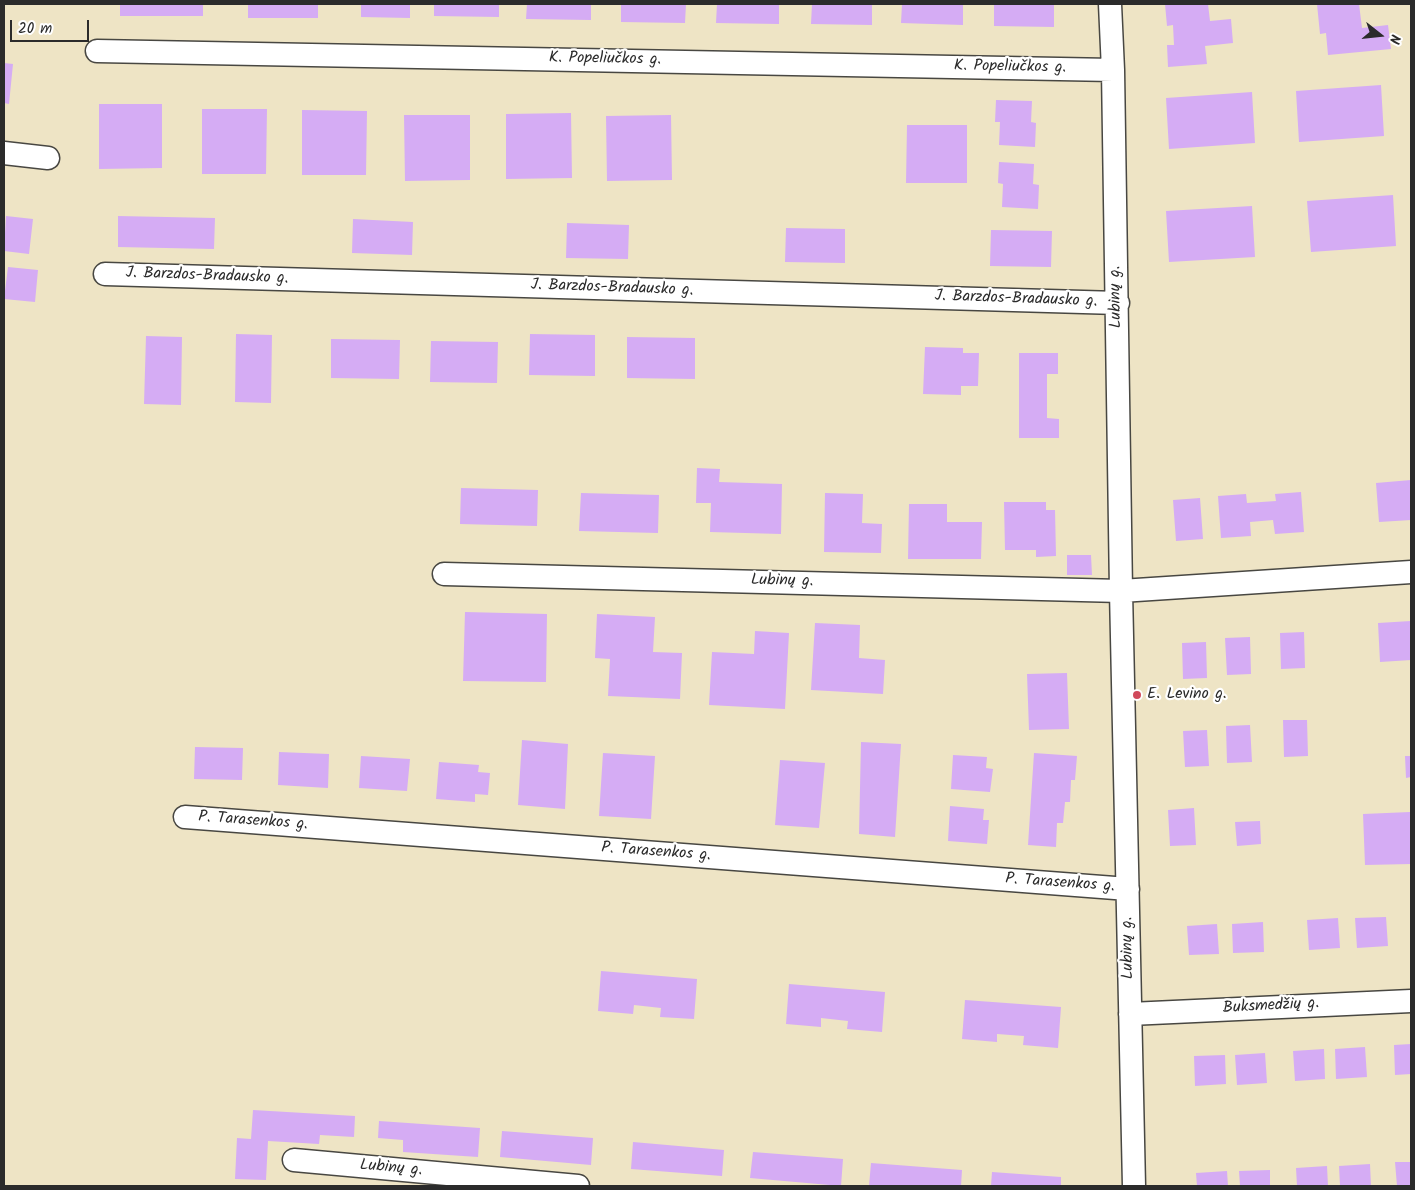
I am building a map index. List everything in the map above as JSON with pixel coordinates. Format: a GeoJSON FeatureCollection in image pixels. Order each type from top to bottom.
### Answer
{"type":"FeatureCollection","features":[{"type":"Feature","properties":{"kind":"street","name":"Lubinų g."},"geometry":{"type":"LineString","coordinates":[[1110,4],[1118,303],[1121,590],[1134,1186]]}},
{"type":"Feature","properties":{"kind":"street","name":"K. Popeliučkos g."},"geometry":{"type":"LineString","coordinates":[[97,51],[1113,70]]}},
{"type":"Feature","properties":{"kind":"street"},"geometry":{"type":"LineString","coordinates":[[4,153],[48,158]]}},
{"type":"Feature","properties":{"kind":"street","name":"J. Barzdos-Bradausko g."},"geometry":{"type":"LineString","coordinates":[[105,274],[1118,303]]}},
{"type":"Feature","properties":{"kind":"street"},"geometry":{"type":"LineString","coordinates":[[1121,590],[1411,572]]}},
{"type":"Feature","properties":{"kind":"street","name":"Lubinų g."},"geometry":{"type":"LineString","coordinates":[[444,574],[1121,590]]}},
{"type":"Feature","properties":{"kind":"street","name":"P. Tarasenkos g."},"geometry":{"type":"LineString","coordinates":[[185,817],[1128,889]]}},
{"type":"Feature","properties":{"kind":"street","name":"Buksmedžių g."},"geometry":{"type":"LineString","coordinates":[[1130,1014],[1411,1001]]}},
{"type":"Feature","properties":{"kind":"street","name":"Lubinų g."},"geometry":{"type":"LineString","coordinates":[[294,1160],[578,1186]]}},
{"type":"Feature","properties":{"kind":"building"},"geometry":{"type":"Polygon","coordinates":[[[120,4],[203,4],[203,16],[120,16],[120,4]]]}},
{"type":"Feature","properties":{"kind":"building"},"geometry":{"type":"Polygon","coordinates":[[[248,4],[318,4],[318,18],[248,18],[248,4]]]}},
{"type":"Feature","properties":{"kind":"building"},"geometry":{"type":"Polygon","coordinates":[[[361,4],[410,4],[410,18],[361,17],[361,4]]]}},
{"type":"Feature","properties":{"kind":"building"},"geometry":{"type":"Polygon","coordinates":[[[434,4],[499,4],[499,17],[434,16],[434,4]]]}},
{"type":"Feature","properties":{"kind":"building"},"geometry":{"type":"Polygon","coordinates":[[[527,4],[591,4],[591,20],[526,19],[527,4]]]}},
{"type":"Feature","properties":{"kind":"building"},"geometry":{"type":"Polygon","coordinates":[[[621,4],[686,4],[685,23],[621,22],[621,4]]]}},
{"type":"Feature","properties":{"kind":"building"},"geometry":{"type":"Polygon","coordinates":[[[717,4],[779,4],[779,24],[716,23],[717,4]]]}},
{"type":"Feature","properties":{"kind":"building"},"geometry":{"type":"Polygon","coordinates":[[[812,4],[872,4],[872,25],[811,24],[812,4]]]}},
{"type":"Feature","properties":{"kind":"building"},"geometry":{"type":"Polygon","coordinates":[[[902,4],[963,4],[963,25],[901,23],[902,4]]]}},
{"type":"Feature","properties":{"kind":"building"},"geometry":{"type":"Polygon","coordinates":[[[994,4],[1054,4],[1054,27],[994,26],[994,4]]]}},
{"type":"Feature","properties":{"kind":"building"},"geometry":{"type":"Polygon","coordinates":[[[1165,4],[1208,4],[1210,21],[1231,19],[1233,43],[1205,46],[1207,64],[1168,67],[1167,45],[1174,45],[1173,25],[1167,26],[1165,4]]]}},
{"type":"Feature","properties":{"kind":"building"},"geometry":{"type":"Polygon","coordinates":[[[1317,4],[1359,4],[1362,28],[1388,25],[1391,49],[1328,55],[1326,33],[1320,34],[1317,4]]]}},
{"type":"Feature","properties":{"kind":"building"},"geometry":{"type":"Polygon","coordinates":[[[4,63],[13,64],[9,104],[4,103],[4,63]]]}},
{"type":"Feature","properties":{"kind":"building"},"geometry":{"type":"Polygon","coordinates":[[[1381,85],[1384,136],[1299,142],[1296,91],[1381,85]]]}},
{"type":"Feature","properties":{"kind":"building"},"geometry":{"type":"Polygon","coordinates":[[[1252,92],[1255,143],[1169,149],[1166,98],[1252,92]]]}},
{"type":"Feature","properties":{"kind":"building"},"geometry":{"type":"Polygon","coordinates":[[[996,100],[1032,101],[1031,122],[1036,123],[1035,147],[999,145],[1000,122],[995,122],[996,100]]]}},
{"type":"Feature","properties":{"kind":"building"},"geometry":{"type":"Polygon","coordinates":[[[99,104],[162,104],[162,168],[99,169],[99,104]]]}},
{"type":"Feature","properties":{"kind":"building"},"geometry":{"type":"Polygon","coordinates":[[[202,109],[267,109],[266,174],[202,174],[202,109]]]}},
{"type":"Feature","properties":{"kind":"building"},"geometry":{"type":"Polygon","coordinates":[[[302,110],[367,111],[366,175],[302,175],[302,110]]]}},
{"type":"Feature","properties":{"kind":"building"},"geometry":{"type":"Polygon","coordinates":[[[571,113],[572,178],[506,179],[506,114],[571,113]]]}},
{"type":"Feature","properties":{"kind":"building"},"geometry":{"type":"Polygon","coordinates":[[[404,115],[470,115],[470,180],[405,181],[404,115]]]}},
{"type":"Feature","properties":{"kind":"building"},"geometry":{"type":"Polygon","coordinates":[[[671,115],[672,180],[607,181],[606,116],[671,115]]]}},
{"type":"Feature","properties":{"kind":"building"},"geometry":{"type":"Polygon","coordinates":[[[907,125],[967,125],[967,183],[906,183],[907,125]]]}},
{"type":"Feature","properties":{"kind":"building"},"geometry":{"type":"Polygon","coordinates":[[[999,162],[1034,164],[1033,184],[1039,185],[1038,209],[1002,207],[1003,184],[998,183],[999,162]]]}},
{"type":"Feature","properties":{"kind":"building"},"geometry":{"type":"Polygon","coordinates":[[[1393,195],[1396,246],[1311,252],[1307,201],[1393,195]]]}},
{"type":"Feature","properties":{"kind":"building"},"geometry":{"type":"Polygon","coordinates":[[[1252,206],[1255,257],[1169,262],[1166,211],[1252,206]]]}},
{"type":"Feature","properties":{"kind":"building"},"geometry":{"type":"Polygon","coordinates":[[[6,216],[33,219],[29,254],[4,251],[6,216]]]}},
{"type":"Feature","properties":{"kind":"building"},"geometry":{"type":"Polygon","coordinates":[[[118,216],[215,218],[214,249],[118,247],[118,216]]]}},
{"type":"Feature","properties":{"kind":"building"},"geometry":{"type":"Polygon","coordinates":[[[353,219],[413,222],[412,255],[352,253],[353,219]]]}},
{"type":"Feature","properties":{"kind":"building"},"geometry":{"type":"Polygon","coordinates":[[[567,223],[629,225],[628,259],[566,258],[567,223]]]}},
{"type":"Feature","properties":{"kind":"building"},"geometry":{"type":"Polygon","coordinates":[[[786,228],[845,229],[845,263],[785,262],[786,228]]]}},
{"type":"Feature","properties":{"kind":"building"},"geometry":{"type":"Polygon","coordinates":[[[991,230],[1052,231],[1051,267],[990,266],[991,230]]]}},
{"type":"Feature","properties":{"kind":"building"},"geometry":{"type":"Polygon","coordinates":[[[8,267],[38,270],[35,302],[4,299],[8,267]]]}},
{"type":"Feature","properties":{"kind":"building"},"geometry":{"type":"Polygon","coordinates":[[[236,334],[272,335],[271,403],[235,402],[236,334]]]}},
{"type":"Feature","properties":{"kind":"building"},"geometry":{"type":"Polygon","coordinates":[[[530,334],[595,335],[595,376],[529,375],[530,334]]]}},
{"type":"Feature","properties":{"kind":"building"},"geometry":{"type":"Polygon","coordinates":[[[146,336],[182,337],[181,405],[144,404],[146,336]]]}},
{"type":"Feature","properties":{"kind":"building"},"geometry":{"type":"Polygon","coordinates":[[[627,337],[695,338],[695,379],[627,378],[627,337]]]}},
{"type":"Feature","properties":{"kind":"building"},"geometry":{"type":"Polygon","coordinates":[[[331,339],[400,340],[399,379],[331,378],[331,339]]]}},
{"type":"Feature","properties":{"kind":"building"},"geometry":{"type":"Polygon","coordinates":[[[431,341],[498,342],[497,383],[430,382],[431,341]]]}},
{"type":"Feature","properties":{"kind":"building"},"geometry":{"type":"Polygon","coordinates":[[[925,347],[963,348],[963,353],[979,353],[978,386],[961,386],[961,395],[923,394],[925,347]]]}},
{"type":"Feature","properties":{"kind":"building"},"geometry":{"type":"Polygon","coordinates":[[[1019,353],[1058,353],[1058,374],[1047,374],[1047,418],[1059,419],[1059,438],[1019,438],[1019,353]]]}},
{"type":"Feature","properties":{"kind":"building"},"geometry":{"type":"Polygon","coordinates":[[[697,468],[720,469],[719,482],[782,484],[781,534],[710,532],[711,503],[696,503],[697,468]]]}},
{"type":"Feature","properties":{"kind":"building"},"geometry":{"type":"Polygon","coordinates":[[[1411,480],[1411,520],[1379,522],[1376,483],[1411,480]]]}},
{"type":"Feature","properties":{"kind":"building"},"geometry":{"type":"Polygon","coordinates":[[[461,488],[538,490],[537,526],[460,524],[461,488]]]}},
{"type":"Feature","properties":{"kind":"building"},"geometry":{"type":"Polygon","coordinates":[[[1301,492],[1304,532],[1275,534],[1273,520],[1250,522],[1251,536],[1221,538],[1218,496],[1246,494],[1247,503],[1276,501],[1275,494],[1301,492]]]}},
{"type":"Feature","properties":{"kind":"building"},"geometry":{"type":"Polygon","coordinates":[[[581,493],[659,495],[658,533],[579,531],[581,493]]]}},
{"type":"Feature","properties":{"kind":"building"},"geometry":{"type":"Polygon","coordinates":[[[825,493],[863,494],[862,523],[882,524],[881,553],[824,552],[825,493]]]}},
{"type":"Feature","properties":{"kind":"building"},"geometry":{"type":"Polygon","coordinates":[[[1200,498],[1203,539],[1176,541],[1173,500],[1200,498]]]}},
{"type":"Feature","properties":{"kind":"building"},"geometry":{"type":"Polygon","coordinates":[[[1004,502],[1046,502],[1046,510],[1055,510],[1056,556],[1036,557],[1036,550],[1005,550],[1004,502]]]}},
{"type":"Feature","properties":{"kind":"building"},"geometry":{"type":"Polygon","coordinates":[[[909,504],[947,504],[947,522],[982,522],[981,559],[908,559],[909,504]]]}},
{"type":"Feature","properties":{"kind":"building"},"geometry":{"type":"Polygon","coordinates":[[[1067,555],[1091,555],[1092,575],[1067,575],[1067,555]]]}},
{"type":"Feature","properties":{"kind":"building"},"geometry":{"type":"Polygon","coordinates":[[[465,612],[547,614],[546,682],[463,681],[465,612]]]}},
{"type":"Feature","properties":{"kind":"building"},"geometry":{"type":"Polygon","coordinates":[[[597,614],[655,617],[653,652],[682,653],[680,699],[608,696],[610,659],[595,658],[597,614]]]}},
{"type":"Feature","properties":{"kind":"building"},"geometry":{"type":"Polygon","coordinates":[[[1411,621],[1411,660],[1380,662],[1378,623],[1411,621]]]}},
{"type":"Feature","properties":{"kind":"building"},"geometry":{"type":"Polygon","coordinates":[[[815,623],[860,625],[859,658],[885,660],[883,694],[811,690],[815,623]]]}},
{"type":"Feature","properties":{"kind":"building"},"geometry":{"type":"Polygon","coordinates":[[[755,631],[789,633],[785,709],[709,705],[712,652],[754,654],[755,631]]]}},
{"type":"Feature","properties":{"kind":"building"},"geometry":{"type":"Polygon","coordinates":[[[1304,632],[1305,668],[1281,669],[1280,633],[1304,632]]]}},
{"type":"Feature","properties":{"kind":"building"},"geometry":{"type":"Polygon","coordinates":[[[1250,637],[1251,674],[1227,675],[1225,638],[1250,637]]]}},
{"type":"Feature","properties":{"kind":"building"},"geometry":{"type":"Polygon","coordinates":[[[1206,642],[1207,678],[1183,679],[1182,643],[1206,642]]]}},
{"type":"Feature","properties":{"kind":"building"},"geometry":{"type":"Polygon","coordinates":[[[1067,673],[1069,729],[1029,730],[1027,674],[1067,673]]]}},
{"type":"Feature","properties":{"kind":"building"},"geometry":{"type":"Polygon","coordinates":[[[1283,720],[1307,720],[1308,756],[1284,757],[1283,720]]]}},
{"type":"Feature","properties":{"kind":"building"},"geometry":{"type":"Polygon","coordinates":[[[1250,725],[1252,762],[1227,763],[1226,726],[1250,725]]]}},
{"type":"Feature","properties":{"kind":"building"},"geometry":{"type":"Polygon","coordinates":[[[1207,730],[1209,766],[1185,767],[1183,731],[1207,730]]]}},
{"type":"Feature","properties":{"kind":"building"},"geometry":{"type":"Polygon","coordinates":[[[522,740],[568,744],[565,809],[518,805],[522,740]]]}},
{"type":"Feature","properties":{"kind":"building"},"geometry":{"type":"Polygon","coordinates":[[[861,742],[901,744],[895,837],[859,834],[861,742]]]}},
{"type":"Feature","properties":{"kind":"building"},"geometry":{"type":"Polygon","coordinates":[[[195,747],[243,748],[242,780],[194,779],[195,747]]]}},
{"type":"Feature","properties":{"kind":"building"},"geometry":{"type":"Polygon","coordinates":[[[279,752],[329,754],[328,788],[278,785],[279,752]]]}},
{"type":"Feature","properties":{"kind":"building"},"geometry":{"type":"Polygon","coordinates":[[[603,753],[655,756],[651,819],[599,816],[603,753]]]}},
{"type":"Feature","properties":{"kind":"building"},"geometry":{"type":"Polygon","coordinates":[[[1034,753],[1077,756],[1075,780],[1071,780],[1070,802],[1065,802],[1063,823],[1057,823],[1056,847],[1028,845],[1034,753]]]}},
{"type":"Feature","properties":{"kind":"building"},"geometry":{"type":"Polygon","coordinates":[[[953,755],[987,757],[986,768],[993,769],[990,792],[951,789],[953,755]]]}},
{"type":"Feature","properties":{"kind":"building"},"geometry":{"type":"Polygon","coordinates":[[[361,756],[410,759],[407,791],[359,788],[361,756]]]}},
{"type":"Feature","properties":{"kind":"building"},"geometry":{"type":"Polygon","coordinates":[[[1405,756],[1411,756],[1411,777],[1406,778],[1405,756]]]}},
{"type":"Feature","properties":{"kind":"building"},"geometry":{"type":"Polygon","coordinates":[[[780,760],[825,763],[819,828],[775,825],[780,760]]]}},
{"type":"Feature","properties":{"kind":"building"},"geometry":{"type":"Polygon","coordinates":[[[439,762],[479,765],[478,772],[490,773],[488,795],[475,794],[475,802],[436,799],[439,762]]]}},
{"type":"Feature","properties":{"kind":"building"},"geometry":{"type":"Polygon","coordinates":[[[950,806],[984,809],[983,820],[989,820],[987,844],[948,841],[950,806]]]}},
{"type":"Feature","properties":{"kind":"building"},"geometry":{"type":"Polygon","coordinates":[[[1194,808],[1196,845],[1170,846],[1168,810],[1194,808]]]}},
{"type":"Feature","properties":{"kind":"building"},"geometry":{"type":"Polygon","coordinates":[[[1410,812],[1411,864],[1365,865],[1363,814],[1410,812]]]}},
{"type":"Feature","properties":{"kind":"building"},"geometry":{"type":"Polygon","coordinates":[[[1260,821],[1261,844],[1237,846],[1235,822],[1260,821]]]}},
{"type":"Feature","properties":{"kind":"building"},"geometry":{"type":"Polygon","coordinates":[[[1386,917],[1388,946],[1357,948],[1355,918],[1386,917]]]}},
{"type":"Feature","properties":{"kind":"building"},"geometry":{"type":"Polygon","coordinates":[[[1338,918],[1340,948],[1309,950],[1307,920],[1338,918]]]}},
{"type":"Feature","properties":{"kind":"building"},"geometry":{"type":"Polygon","coordinates":[[[1263,922],[1264,952],[1233,953],[1232,924],[1263,922]]]}},
{"type":"Feature","properties":{"kind":"building"},"geometry":{"type":"Polygon","coordinates":[[[1217,924],[1219,954],[1189,955],[1187,926],[1217,924]]]}},
{"type":"Feature","properties":{"kind":"building"},"geometry":{"type":"Polygon","coordinates":[[[601,971],[697,979],[694,1019],[660,1017],[661,1008],[634,1005],[633,1014],[598,1011],[601,971]]]}},
{"type":"Feature","properties":{"kind":"building"},"geometry":{"type":"Polygon","coordinates":[[[789,984],[885,992],[882,1032],[847,1029],[848,1021],[821,1018],[821,1027],[786,1024],[789,984]]]}},
{"type":"Feature","properties":{"kind":"building"},"geometry":{"type":"Polygon","coordinates":[[[965,1000],[1061,1007],[1058,1048],[1023,1045],[1024,1036],[997,1034],[997,1042],[962,1039],[965,1000]]]}},
{"type":"Feature","properties":{"kind":"building"},"geometry":{"type":"Polygon","coordinates":[[[1411,1044],[1411,1074],[1395,1075],[1394,1045],[1411,1044]]]}},
{"type":"Feature","properties":{"kind":"building"},"geometry":{"type":"Polygon","coordinates":[[[1365,1047],[1367,1077],[1336,1079],[1335,1049],[1365,1047]]]}},
{"type":"Feature","properties":{"kind":"building"},"geometry":{"type":"Polygon","coordinates":[[[1324,1049],[1325,1079],[1295,1081],[1293,1051],[1324,1049]]]}},
{"type":"Feature","properties":{"kind":"building"},"geometry":{"type":"Polygon","coordinates":[[[1265,1053],[1267,1083],[1237,1085],[1235,1055],[1265,1053]]]}},
{"type":"Feature","properties":{"kind":"building"},"geometry":{"type":"Polygon","coordinates":[[[1225,1055],[1226,1084],[1195,1086],[1194,1056],[1225,1055]]]}},
{"type":"Feature","properties":{"kind":"building"},"geometry":{"type":"Polygon","coordinates":[[[253,1110],[355,1116],[354,1137],[320,1135],[319,1144],[268,1141],[266,1180],[235,1179],[237,1138],[251,1139],[253,1110]]]}},
{"type":"Feature","properties":{"kind":"building"},"geometry":{"type":"Polygon","coordinates":[[[379,1121],[480,1128],[478,1157],[403,1152],[403,1140],[378,1138],[379,1121]]]}},
{"type":"Feature","properties":{"kind":"building"},"geometry":{"type":"Polygon","coordinates":[[[502,1131],[593,1138],[591,1165],[500,1157],[502,1131]]]}},
{"type":"Feature","properties":{"kind":"building"},"geometry":{"type":"Polygon","coordinates":[[[633,1142],[724,1150],[722,1176],[631,1169],[633,1142]]]}},
{"type":"Feature","properties":{"kind":"building"},"geometry":{"type":"Polygon","coordinates":[[[753,1152],[843,1159],[841,1186],[750,1178],[753,1152]]]}},
{"type":"Feature","properties":{"kind":"building"},"geometry":{"type":"Polygon","coordinates":[[[1395,1162],[1411,1162],[1411,1186],[1397,1186],[1395,1162]]]}},
{"type":"Feature","properties":{"kind":"building"},"geometry":{"type":"Polygon","coordinates":[[[871,1163],[962,1170],[961,1186],[869,1186],[871,1163]]]}},
{"type":"Feature","properties":{"kind":"building"},"geometry":{"type":"Polygon","coordinates":[[[1370,1164],[1371,1186],[1340,1186],[1339,1166],[1370,1164]]]}},
{"type":"Feature","properties":{"kind":"building"},"geometry":{"type":"Polygon","coordinates":[[[1327,1166],[1328,1186],[1297,1186],[1296,1168],[1327,1166]]]}},
{"type":"Feature","properties":{"kind":"building"},"geometry":{"type":"Polygon","coordinates":[[[1270,1170],[1270,1186],[1240,1186],[1239,1171],[1270,1170]]]}},
{"type":"Feature","properties":{"kind":"building"},"geometry":{"type":"Polygon","coordinates":[[[1227,1171],[1228,1186],[1197,1186],[1196,1173],[1227,1171]]]}},
{"type":"Feature","properties":{"kind":"building"},"geometry":{"type":"Polygon","coordinates":[[[992,1172],[1061,1177],[1061,1186],[991,1186],[992,1172]]]}},
{"type":"Feature","properties":{"kind":"place","name":"E. Levino g."},"geometry":{"type":"Point","coordinates":[1137,695]}}]}
